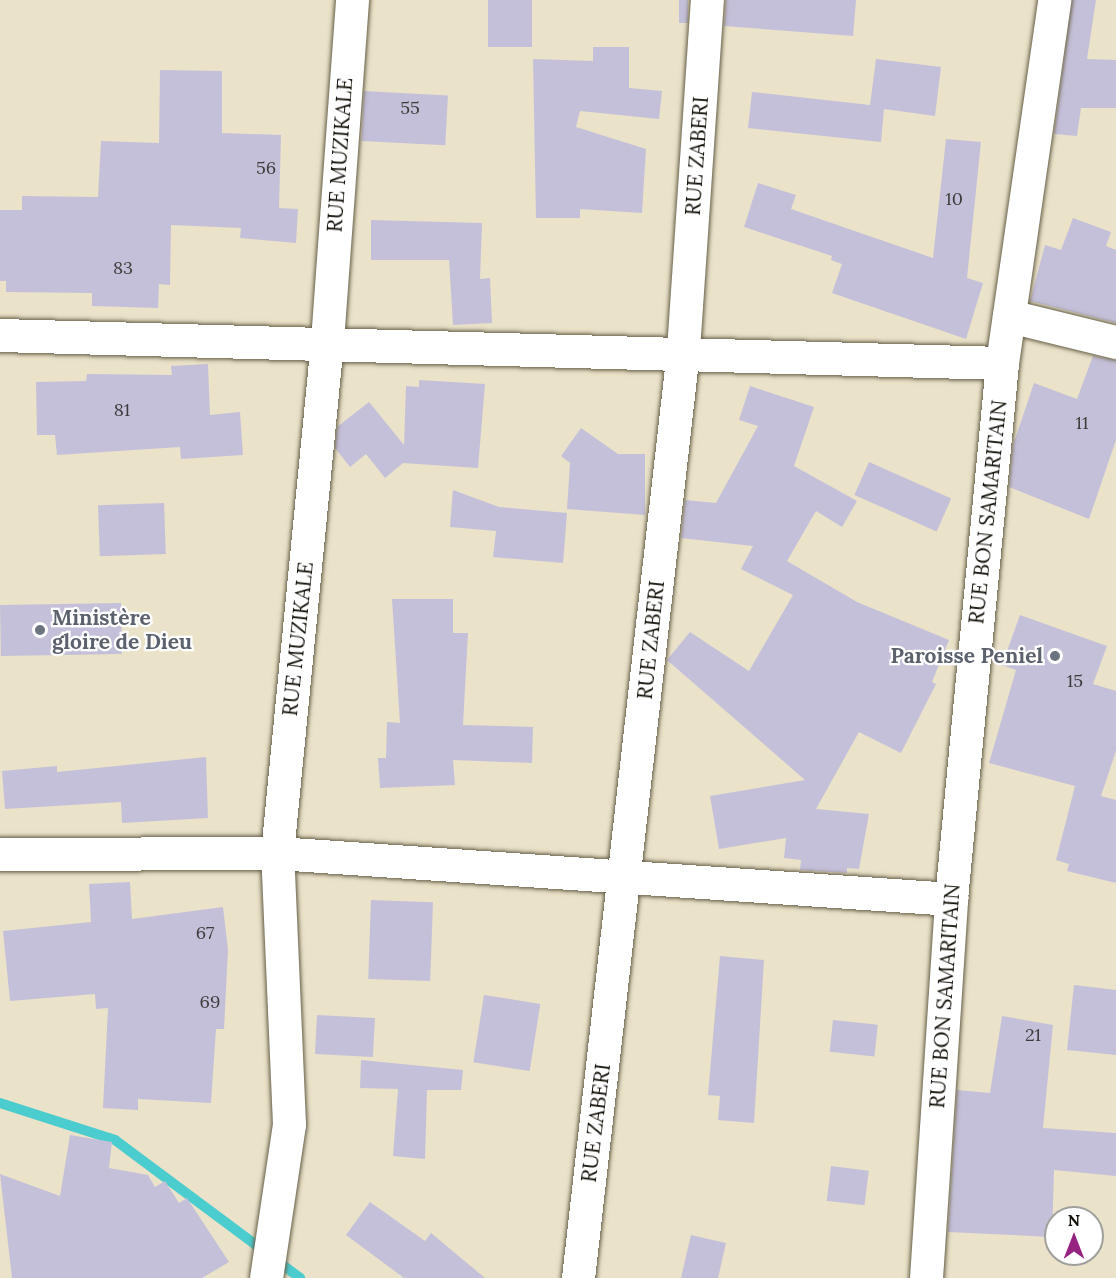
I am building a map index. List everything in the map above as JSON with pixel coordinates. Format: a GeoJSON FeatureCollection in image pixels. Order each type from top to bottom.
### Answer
{"type":"FeatureCollection","features":[{"type":"Feature","properties":{"kind":"street","name":"RUE MUZIKALE"},"geometry":{"type":"LineString","coordinates":[[266,1278],[289,1124],[277,853],[327,341],[352,0]]}},
{"type":"Feature","properties":{"kind":"street","name":"RUE ZABERI"},"geometry":{"type":"LineString","coordinates":[[578,1278],[683,350],[707,0]]}},
{"type":"Feature","properties":{"kind":"street","name":"RUE BON SAMARITAIN"},"geometry":{"type":"LineString","coordinates":[[926,1278],[951,899],[1002,363],[1054,0]]}},
{"type":"Feature","properties":{"kind":"street"},"geometry":{"type":"LineString","coordinates":[[1009,316],[1116,342]]}},
{"type":"Feature","properties":{"kind":"street"},"geometry":{"type":"LineString","coordinates":[[0,335],[683,350],[1002,363]]}},
{"type":"Feature","properties":{"kind":"street"},"geometry":{"type":"LineString","coordinates":[[0,854],[277,853],[625,874],[951,899]]}},
{"type":"Feature","properties":{"kind":"building"},"geometry":{"type":"Polygon","coordinates":[[[488,0],[532,0],[532,47],[488,47],[488,0]]]}},
{"type":"Feature","properties":{"kind":"building"},"geometry":{"type":"Polygon","coordinates":[[[679,0],[688,0],[688,23],[679,23],[679,0]]]}},
{"type":"Feature","properties":{"kind":"building"},"geometry":{"type":"Polygon","coordinates":[[[726,0],[856,0],[853,36],[724,26],[726,0]]]}},
{"type":"Feature","properties":{"kind":"building"},"geometry":{"type":"Polygon","coordinates":[[[1072,0],[1096,0],[1087,59],[1116,60],[1116,108],[1081,108],[1077,136],[1054,134],[1072,0]]]}},
{"type":"Feature","properties":{"kind":"building"},"geometry":{"type":"Polygon","coordinates":[[[593,47],[629,47],[629,88],[662,91],[659,119],[580,111],[576,127],[646,149],[642,213],[580,209],[580,218],[536,218],[533,59],[593,61],[593,47]]]}},
{"type":"Feature","properties":{"kind":"building"},"geometry":{"type":"Polygon","coordinates":[[[876,59],[941,67],[935,116],[884,109],[881,142],[748,128],[752,92],[870,105],[876,59]]]}},
{"type":"Feature","properties":{"kind":"building"},"geometry":{"type":"Polygon","coordinates":[[[160,70],[222,71],[222,133],[281,135],[279,208],[298,209],[296,243],[240,238],[241,228],[171,225],[170,285],[159,284],[158,308],[92,306],[92,293],[6,292],[6,281],[0,281],[0,210],[22,210],[22,196],[98,197],[101,141],[159,143],[160,70]]]}},
{"type":"Feature","properties":{"kind":"building"},"geometry":{"type":"Polygon","coordinates":[[[364,91],[448,95],[445,145],[361,141],[364,91]]]}},
{"type":"Feature","properties":{"kind":"building"},"geometry":{"type":"Polygon","coordinates":[[[946,139],[981,142],[967,278],[983,283],[966,339],[832,293],[842,264],[831,260],[832,256],[744,227],[758,183],[796,195],[791,209],[933,258],[946,139]]]}},
{"type":"Feature","properties":{"kind":"building"},"geometry":{"type":"Polygon","coordinates":[[[1073,218],[1111,232],[1106,246],[1116,250],[1116,323],[1030,301],[1045,245],[1061,250],[1073,218]]]}},
{"type":"Feature","properties":{"kind":"building"},"geometry":{"type":"Polygon","coordinates":[[[371,220],[482,223],[480,279],[490,278],[492,323],[453,325],[449,260],[371,260],[371,220]]]}},
{"type":"Feature","properties":{"kind":"building"},"geometry":{"type":"Polygon","coordinates":[[[1093,356],[1116,360],[1116,440],[1089,519],[1009,487],[1013,445],[1034,383],[1077,399],[1093,356]]]}},
{"type":"Feature","properties":{"kind":"building"},"geometry":{"type":"Polygon","coordinates":[[[208,364],[210,415],[240,412],[243,455],[181,459],[180,447],[57,455],[55,435],[37,435],[36,382],[86,381],[87,374],[172,375],[171,366],[208,364]]]}},
{"type":"Feature","properties":{"kind":"building"},"geometry":{"type":"Polygon","coordinates":[[[419,380],[485,384],[478,468],[403,463],[385,478],[366,454],[350,467],[335,448],[337,427],[369,402],[404,445],[406,386],[419,387],[419,380]]]}},
{"type":"Feature","properties":{"kind":"building"},"geometry":{"type":"Polygon","coordinates":[[[750,386],[814,407],[794,466],[857,501],[842,527],[816,511],[787,561],[857,602],[949,640],[932,682],[936,684],[901,753],[859,732],[816,809],[869,814],[859,869],[847,868],[847,873],[800,870],[801,860],[784,858],[786,838],[719,849],[710,796],[805,780],[667,660],[690,632],[749,671],[793,595],[741,569],[753,546],[681,538],[685,500],[716,503],[758,426],[739,420],[750,386]]]}},
{"type":"Feature","properties":{"kind":"building"},"geometry":{"type":"Polygon","coordinates":[[[581,428],[618,454],[645,454],[645,515],[567,509],[570,463],[561,456],[581,428]]]}},
{"type":"Feature","properties":{"kind":"building"},"geometry":{"type":"Polygon","coordinates":[[[869,462],[951,499],[937,531],[854,495],[869,462]]]}},
{"type":"Feature","properties":{"kind":"building"},"geometry":{"type":"Polygon","coordinates":[[[453,490],[499,507],[567,513],[563,563],[493,557],[496,531],[450,527],[453,490]]]}},
{"type":"Feature","properties":{"kind":"building"},"geometry":{"type":"Polygon","coordinates":[[[164,503],[166,554],[100,556],[98,505],[164,503]]]}},
{"type":"Feature","properties":{"kind":"building"},"geometry":{"type":"Polygon","coordinates":[[[392,599],[453,599],[453,633],[468,633],[463,725],[533,727],[532,763],[453,760],[455,785],[380,788],[378,758],[386,758],[387,722],[400,723],[392,599]]]}},
{"type":"Feature","properties":{"kind":"building","name":"Ministère gloire de Dieu"},"geometry":{"type":"Polygon","coordinates":[[[121,603],[122,654],[1,656],[0,605],[121,603]]]}},
{"type":"Feature","properties":{"kind":"building"},"geometry":{"type":"Polygon","coordinates":[[[1020,615],[1107,646],[1093,684],[1116,691],[1116,751],[1101,796],[1116,800],[1116,883],[1067,871],[1069,864],[1056,860],[1075,786],[989,763],[1016,670],[1002,665],[1020,615]]]}},
{"type":"Feature","properties":{"kind":"building"},"geometry":{"type":"Polygon","coordinates":[[[206,757],[208,818],[122,823],[121,802],[5,809],[2,771],[57,766],[57,772],[206,757]]]}},
{"type":"Feature","properties":{"kind":"building"},"geometry":{"type":"Polygon","coordinates":[[[130,882],[132,919],[223,907],[228,950],[224,1029],[216,1029],[211,1103],[138,1099],[138,1110],[103,1108],[108,1008],[96,1009],[95,994],[10,1001],[3,931],[91,922],[89,884],[130,882]]]}},
{"type":"Feature","properties":{"kind":"building"},"geometry":{"type":"Polygon","coordinates":[[[371,900],[433,902],[430,981],[368,979],[371,900]]]}},
{"type":"Feature","properties":{"kind":"building"},"geometry":{"type":"Polygon","coordinates":[[[720,956],[764,960],[754,1123],[718,1120],[720,1096],[708,1095],[720,956]]]}},
{"type":"Feature","properties":{"kind":"building"},"geometry":{"type":"Polygon","coordinates":[[[1074,985],[1116,990],[1116,1055],[1067,1050],[1074,985]]]}},
{"type":"Feature","properties":{"kind":"building"},"geometry":{"type":"Polygon","coordinates":[[[484,995],[540,1004],[530,1071],[473,1062],[484,995]]]}},
{"type":"Feature","properties":{"kind":"building"},"geometry":{"type":"Polygon","coordinates":[[[317,1015],[375,1018],[373,1057],[315,1054],[317,1015]]]}},
{"type":"Feature","properties":{"kind":"building"},"geometry":{"type":"Polygon","coordinates":[[[1002,1016],[1053,1025],[1043,1128],[1116,1133],[1116,1176],[1054,1170],[1053,1206],[1044,1206],[1044,1237],[948,1232],[957,1090],[990,1093],[1002,1016]]]}},
{"type":"Feature","properties":{"kind":"building"},"geometry":{"type":"Polygon","coordinates":[[[833,1020],[878,1025],[874,1057],[830,1052],[833,1020]]]}},
{"type":"Feature","properties":{"kind":"building"},"geometry":{"type":"Polygon","coordinates":[[[361,1060],[463,1070],[461,1090],[427,1090],[425,1159],[393,1156],[398,1089],[360,1088],[361,1060]]]}},
{"type":"Feature","properties":{"kind":"building"},"geometry":{"type":"Polygon","coordinates":[[[70,1135],[112,1142],[109,1168],[148,1175],[155,1187],[165,1181],[179,1203],[187,1198],[229,1262],[202,1278],[12,1278],[0,1174],[60,1196],[70,1135]]]}},
{"type":"Feature","properties":{"kind":"building"},"geometry":{"type":"Polygon","coordinates":[[[831,1166],[869,1171],[864,1205],[827,1201],[831,1166]]]}},
{"type":"Feature","properties":{"kind":"building"},"geometry":{"type":"Polygon","coordinates":[[[370,1202],[425,1241],[431,1233],[485,1278],[404,1278],[346,1235],[370,1202]]]}},
{"type":"Feature","properties":{"kind":"building"},"geometry":{"type":"Polygon","coordinates":[[[691,1235],[726,1243],[718,1278],[681,1278],[691,1235]]]}},
{"type":"Feature","properties":{"kind":"waterway"},"geometry":{"type":"LineString","coordinates":[[0,1103],[115,1140],[300,1278]]}},
{"type":"Feature","properties":{"kind":"place","name":"Ministère gloire de Dieu"},"geometry":{"type":"Point","coordinates":[40,630]}},
{"type":"Feature","properties":{"kind":"place","name":"Paroisse Peniel"},"geometry":{"type":"Point","coordinates":[1055,656]}}]}
